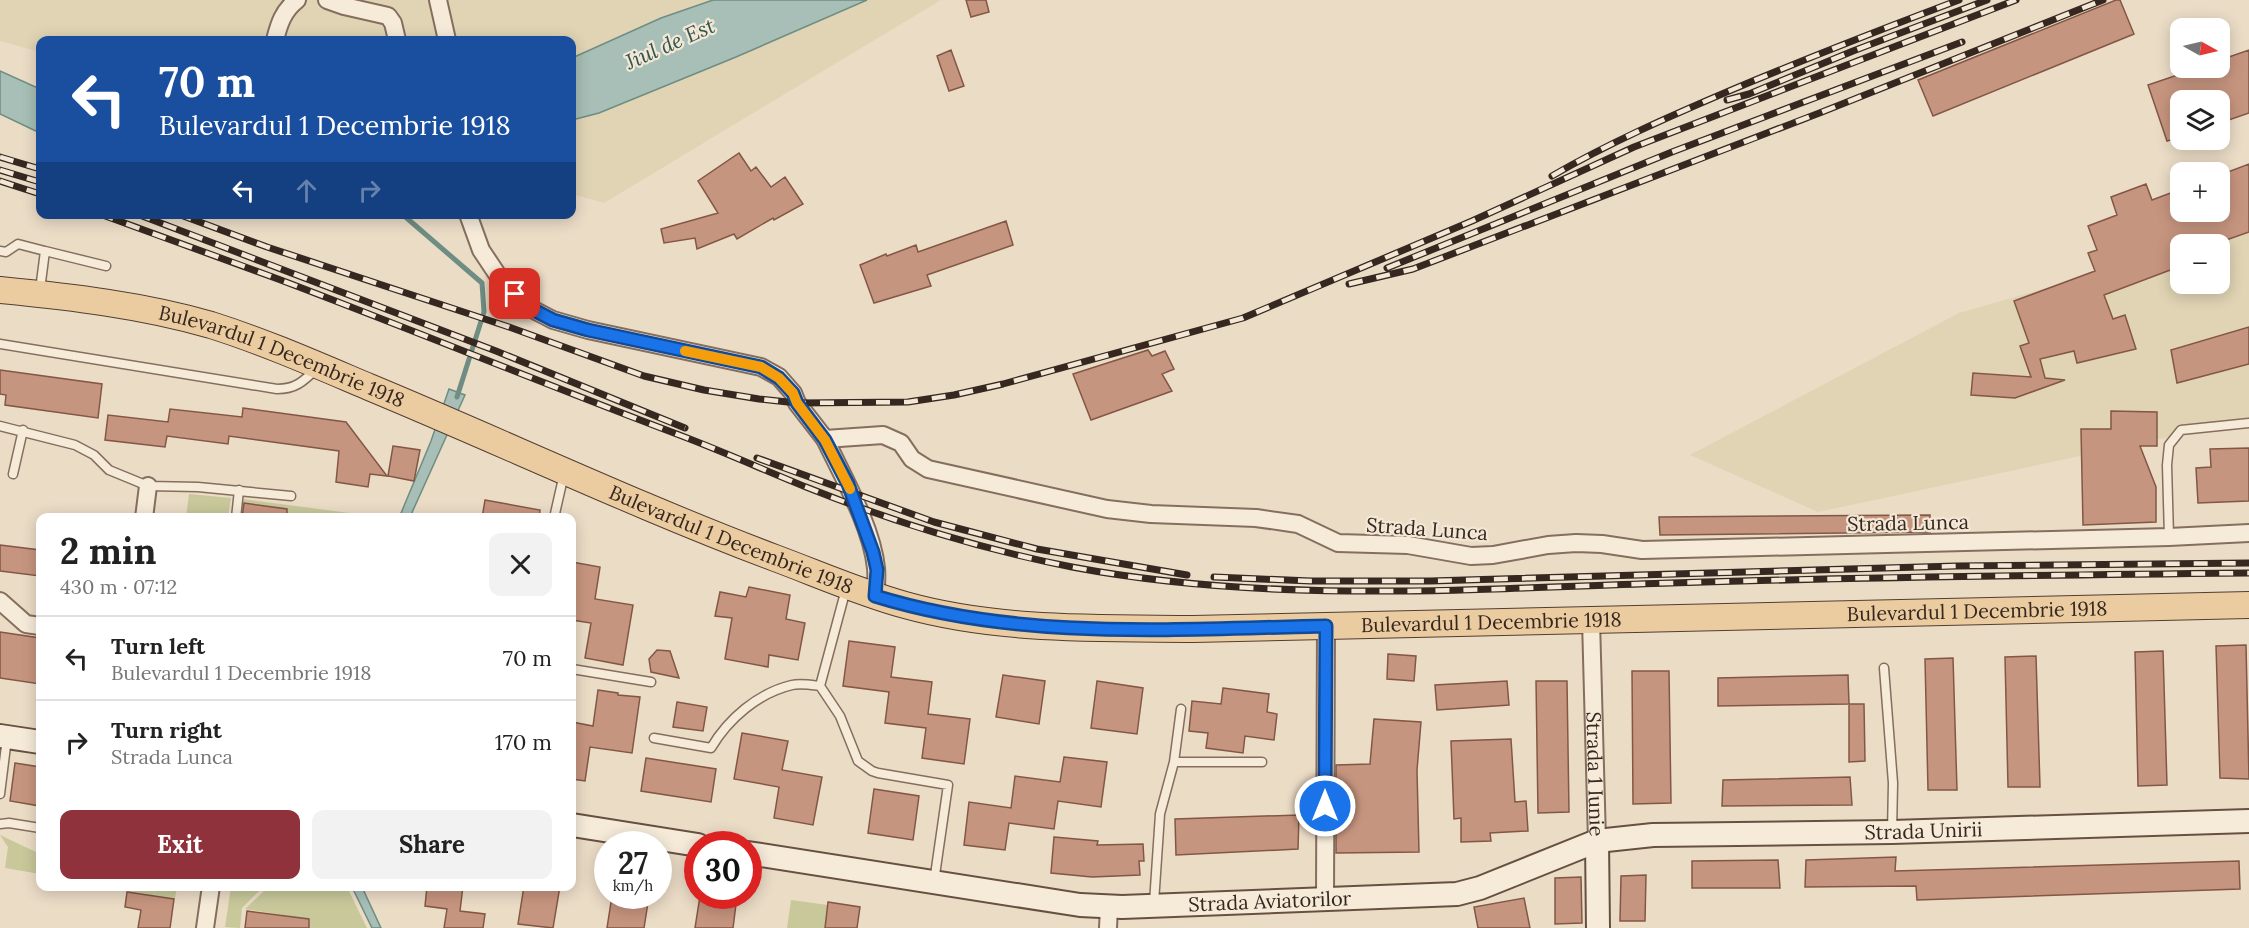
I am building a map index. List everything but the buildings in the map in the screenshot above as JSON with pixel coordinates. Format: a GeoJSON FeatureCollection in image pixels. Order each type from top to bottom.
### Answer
{"type":"FeatureCollection","features":[{"type":"Feature","properties":{"kind":"main road","name":"Bulevardul 1 Decembrie 1918"},"geometry":{"type":"LineString","coordinates":[[0,290],[110,302],[210,325],[319,366],[702,530],[875,596],[937,612],[996,621],[1067,628],[1193,629],[2249,605]]}},
{"type":"Feature","properties":{"kind":"street"},"geometry":{"type":"LineString","coordinates":[[276,36],[288,6],[297,0]]}},
{"type":"Feature","properties":{"kind":"street"},"geometry":{"type":"LineString","coordinates":[[327,0],[388,16],[397,36]]}},
{"type":"Feature","properties":{"kind":"street"},"geometry":{"type":"LineString","coordinates":[[438,0],[446,36]]}},
{"type":"Feature","properties":{"kind":"street"},"geometry":{"type":"LineString","coordinates":[[470,219],[481,250],[501,280],[528,307],[553,320],[588,330],[761,367],[779,378],[793,393],[797,403],[825,440],[848,484],[873,552],[877,570],[875,596]]}},
{"type":"Feature","properties":{"kind":"street","name":"Strada Lunca"},"geometry":{"type":"LineString","coordinates":[[825,440],[883,435],[901,443],[912,459],[928,469],[1107,509],[1151,514],[1256,518],[1298,524],[1338,543],[1408,545],[1471,556],[1576,543],[1642,550],[2249,533]]}},
{"type":"Feature","properties":{"kind":"street"},"geometry":{"type":"LineString","coordinates":[[145,513],[148,486]]}},
{"type":"Feature","properties":{"kind":"street"},"geometry":{"type":"LineString","coordinates":[[0,601],[26,624],[36,626]]}},
{"type":"Feature","properties":{"kind":"street","name":"Strada 1 Iunie"},"geometry":{"type":"LineString","coordinates":[[1591,620],[1598,928]]}},
{"type":"Feature","properties":{"kind":"street"},"geometry":{"type":"LineString","coordinates":[[1325,899],[1326,626]]}},
{"type":"Feature","properties":{"kind":"street"},"geometry":{"type":"LineString","coordinates":[[4,737],[36,741]]}},
{"type":"Feature","properties":{"kind":"street","name":"Strada Unirii"},"geometry":{"type":"LineString","coordinates":[[1597,841],[1653,835],[1892,832],[2249,821]]}},
{"type":"Feature","properties":{"kind":"street"},"geometry":{"type":"LineString","coordinates":[[576,826],[684,843]]}},
{"type":"Feature","properties":{"kind":"street","name":"Strada Aviatorilor"},"geometry":{"type":"LineString","coordinates":[[762,855],[1080,905],[1108,917],[1154,905],[1457,894],[1480,888],[1597,841]]}},
{"type":"Feature","properties":{"kind":"street"},"geometry":{"type":"LineString","coordinates":[[205,928],[210,891]]}},
{"type":"Feature","properties":{"kind":"lane"},"geometry":{"type":"LineString","coordinates":[[3,252],[18,244],[106,266]]}},
{"type":"Feature","properties":{"kind":"lane"},"geometry":{"type":"LineString","coordinates":[[40,294],[45,251]]}},
{"type":"Feature","properties":{"kind":"lane"},"geometry":{"type":"LineString","coordinates":[[0,344],[277,389],[300,385],[319,366]]}},
{"type":"Feature","properties":{"kind":"lane"},"geometry":{"type":"LineString","coordinates":[[2169,537],[2167,465],[2169,445],[2181,430],[2249,423]]}},
{"type":"Feature","properties":{"kind":"lane"},"geometry":{"type":"LineString","coordinates":[[0,426],[75,445],[94,455],[109,470],[148,486],[239,490],[291,496]]}},
{"type":"Feature","properties":{"kind":"lane"},"geometry":{"type":"LineString","coordinates":[[13,474],[23,430]]}},
{"type":"Feature","properties":{"kind":"lane"},"geometry":{"type":"LineString","coordinates":[[555,513],[565,470]]}},
{"type":"Feature","properties":{"kind":"lane"},"geometry":{"type":"LineString","coordinates":[[237,513],[239,490]]}},
{"type":"Feature","properties":{"kind":"lane"},"geometry":{"type":"LineString","coordinates":[[847,585],[820,686],[840,716],[858,761],[878,773],[948,785],[934,883]]}},
{"type":"Feature","properties":{"kind":"lane"},"geometry":{"type":"LineString","coordinates":[[1884,668],[1893,783],[1892,832]]}},
{"type":"Feature","properties":{"kind":"lane"},"geometry":{"type":"LineString","coordinates":[[576,670],[651,682]]}},
{"type":"Feature","properties":{"kind":"lane"},"geometry":{"type":"LineString","coordinates":[[654,738],[711,748],[718,736],[740,714],[762,697],[794,684],[820,686]]}},
{"type":"Feature","properties":{"kind":"lane"},"geometry":{"type":"LineString","coordinates":[[1154,905],[1160,814],[1174,762],[1181,709]]}},
{"type":"Feature","properties":{"kind":"lane"},"geometry":{"type":"LineString","coordinates":[[0,794],[4,737]]}},
{"type":"Feature","properties":{"kind":"lane"},"geometry":{"type":"LineString","coordinates":[[1174,762],[1262,762]]}},
{"type":"Feature","properties":{"kind":"lane"},"geometry":{"type":"LineString","coordinates":[[0,824],[9,823],[36,827]]}},
{"type":"Feature","properties":{"kind":"shaded area"},"geometry":{"type":"Polygon","coordinates":[[[0,0],[941,0],[604,203],[576,195],[576,36],[36,36],[36,51],[0,41],[0,0]]]}},
{"type":"Feature","properties":{"kind":"shaded area"},"geometry":{"type":"Polygon","coordinates":[[[2249,228],[2249,420],[1818,512],[1690,455],[1959,313],[2170,252],[2170,294],[2230,294],[2229,234],[2249,228]]]}},
{"type":"Feature","properties":{"kind":"green space"},"geometry":{"type":"Polygon","coordinates":[[[189,494],[231,498],[229,513],[187,513],[189,494]]]}},
{"type":"Feature","properties":{"kind":"green space"},"geometry":{"type":"Polygon","coordinates":[[[243,499],[349,513],[280,513],[279,508],[244,503],[241,513],[243,499]]]}},
{"type":"Feature","properties":{"kind":"green space"},"geometry":{"type":"Polygon","coordinates":[[[0,835],[36,852],[36,873],[5,868],[8,847],[0,835]]]}},
{"type":"Feature","properties":{"kind":"green space"},"geometry":{"type":"Polygon","coordinates":[[[127,891],[176,891],[175,898],[127,891]]]}},
{"type":"Feature","properties":{"kind":"green space"},"geometry":{"type":"Polygon","coordinates":[[[230,891],[259,891],[242,908],[240,928],[225,927],[230,891]]]}},
{"type":"Feature","properties":{"kind":"green space"},"geometry":{"type":"Polygon","coordinates":[[[264,891],[349,891],[367,928],[309,928],[310,919],[245,909],[264,891]]]}},
{"type":"Feature","properties":{"kind":"green space"},"geometry":{"type":"Polygon","coordinates":[[[791,900],[828,905],[825,928],[787,928],[791,900]]]}},
{"type":"Feature","properties":{"kind":"water","name":"Jiul de Est"},"geometry":{"type":"Polygon","coordinates":[[[713,0],[867,0],[736,57],[599,113],[576,119],[576,56],[661,18],[713,0]]]}},
{"type":"Feature","properties":{"kind":"water"},"geometry":{"type":"Polygon","coordinates":[[[0,71],[36,87],[36,131],[0,114],[0,71]]]}},
{"type":"Feature","properties":{"kind":"water"},"geometry":{"type":"Polygon","coordinates":[[[449,389],[465,395],[412,513],[401,513],[431,441],[449,389]]]}},
{"type":"Feature","properties":{"kind":"water"},"geometry":{"type":"Polygon","coordinates":[[[354,891],[364,891],[381,928],[372,928],[354,891]]]}},
{"type":"Feature","properties":{"kind":"waterway"},"geometry":{"type":"LineString","coordinates":[[408,219],[482,283],[484,312],[457,397]]}},
{"type":"Feature","properties":{"kind":"railway"},"geometry":{"type":"LineString","coordinates":[[1552,176],[1617,141],[1706,101],[1959,0]]}},
{"type":"Feature","properties":{"kind":"railway"},"geometry":{"type":"LineString","coordinates":[[1727,100],[1749,94],[1987,0]]}},
{"type":"Feature","properties":{"kind":"railway"},"geometry":{"type":"LineString","coordinates":[[191,219],[267,247],[509,327],[644,376],[704,390],[797,403],[908,402],[1003,384],[1243,318],[1472,221],[1634,147],[2016,0]]}},
{"type":"Feature","properties":{"kind":"railway"},"geometry":{"type":"LineString","coordinates":[[1349,284],[1413,269],[1822,112],[2103,0]]}},
{"type":"Feature","properties":{"kind":"railway"},"geometry":{"type":"LineString","coordinates":[[1387,268],[1672,152],[1962,42]]}},
{"type":"Feature","properties":{"kind":"railway"},"geometry":{"type":"LineString","coordinates":[[0,157],[36,168]]}},
{"type":"Feature","properties":{"kind":"railway"},"geometry":{"type":"LineString","coordinates":[[0,170],[36,181]]}},
{"type":"Feature","properties":{"kind":"railway"},"geometry":{"type":"LineString","coordinates":[[0,181],[36,193]]}},
{"type":"Feature","properties":{"kind":"railway"},"geometry":{"type":"LineString","coordinates":[[114,219],[329,298],[870,511],[970,543],[1072,567],[1146,579],[1221,586],[1370,591],[1815,579],[2249,573]]}},
{"type":"Feature","properties":{"kind":"railway"},"geometry":{"type":"LineString","coordinates":[[150,219],[496,351],[685,428]]}},
{"type":"Feature","properties":{"kind":"railway"},"geometry":{"type":"LineString","coordinates":[[757,458],[934,522],[1037,549],[1187,575]]}},
{"type":"Feature","properties":{"kind":"railway"},"geometry":{"type":"LineString","coordinates":[[1214,577],[1311,581],[1430,581],[1956,566],[2249,563]]}},
{"type":"Feature","properties":{"kind":"slow traffic"},"geometry":{"type":"LineString","coordinates":[[685,351],[761,367],[779,378],[793,393],[797,403],[825,440],[850,489]]}},
{"type":"Feature","properties":{"kind":"route"},"geometry":{"type":"LineString","coordinates":[[515,294],[528,307],[553,320],[588,330],[761,367],[779,378],[793,393],[797,403],[825,440],[848,484],[873,552],[877,570],[875,596],[937,612],[1067,628],[1193,629],[1326,626],[1325,806]]}}]}
